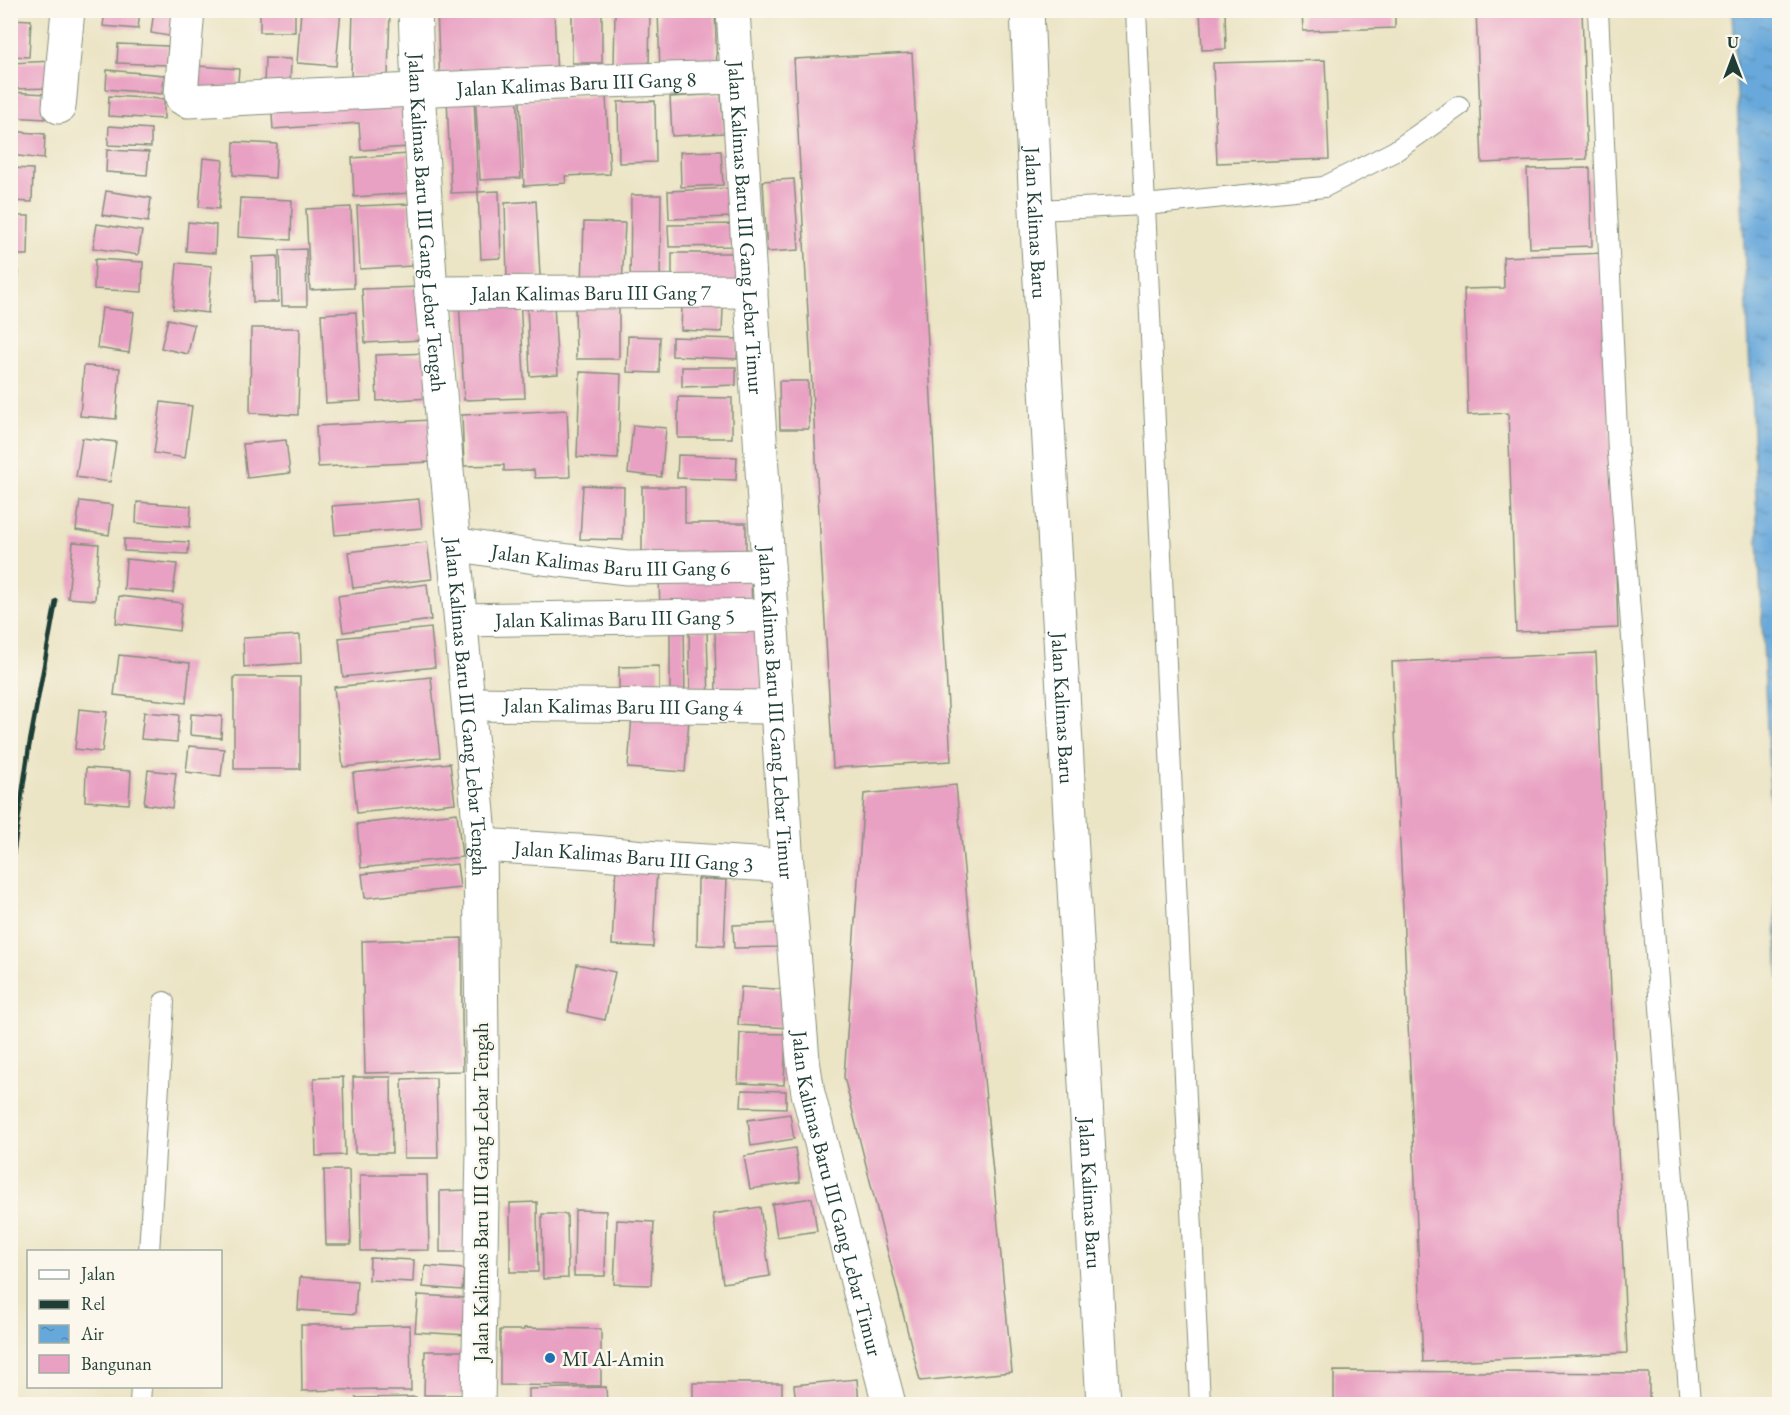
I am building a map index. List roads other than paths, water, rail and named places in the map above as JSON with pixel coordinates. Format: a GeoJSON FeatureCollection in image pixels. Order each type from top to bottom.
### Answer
{"type":"FeatureCollection","features":[{"type":"Feature","properties":{"kind":"street"},"geometry":{"type":"LineString","coordinates":[[58,107],[68,10]]}},
{"type":"Feature","properties":{"kind":"street","name":"Jalan Kalimas Baru III Gang 8"},"geometry":{"type":"LineString","coordinates":[[188,10],[181,94],[182,98],[188,101],[601,81],[738,77]]}},
{"type":"Feature","properties":{"kind":"street","name":"Jalan Kalimas Baru III Gang Lebar Tengah"},"geometry":{"type":"LineString","coordinates":[[415,10],[431,293],[480,845],[483,1150],[478,1404]]}},
{"type":"Feature","properties":{"kind":"street","name":"Jalan Kalimas Baru III Gang Lebar Timur"},"geometry":{"type":"LineString","coordinates":[[733,10],[787,866],[803,1060],[808,1093],[890,1404]]}},
{"type":"Feature","properties":{"kind":"street","name":"Jalan Kalimas Baru"},"geometry":{"type":"LineString","coordinates":[[1027,10],[1036,210],[1103,1404]]}},
{"type":"Feature","properties":{"kind":"street","name":"Jalan Kalimas Baru III Gang 7"},"geometry":{"type":"LineString","coordinates":[[431,293],[751,291]]}},
{"type":"Feature","properties":{"kind":"street","name":"Jalan Kalimas Baru III Gang 6"},"geometry":{"type":"LineString","coordinates":[[454,544],[627,568],[768,566]]}},
{"type":"Feature","properties":{"kind":"street","name":"Jalan Kalimas Baru III Gang 5"},"geometry":{"type":"LineString","coordinates":[[461,620],[772,615]]}},
{"type":"Feature","properties":{"kind":"street","name":"Jalan Kalimas Baru III Gang 4"},"geometry":{"type":"LineString","coordinates":[[469,704],[777,707]]}},
{"type":"Feature","properties":{"kind":"street","name":"Jalan Kalimas Baru III Gang 3"},"geometry":{"type":"LineString","coordinates":[[480,845],[787,866]]}},
{"type":"Feature","properties":{"kind":"lane"},"geometry":{"type":"LineString","coordinates":[[1137,10],[1200,1404]]}},
{"type":"Feature","properties":{"kind":"lane"},"geometry":{"type":"LineString","coordinates":[[1598,10],[1618,453],[1690,1404]]}},
{"type":"Feature","properties":{"kind":"lane"},"geometry":{"type":"LineString","coordinates":[[1036,210],[1145,205],[1324,186],[1395,152],[1459,106]]}},
{"type":"Feature","properties":{"kind":"lane"},"geometry":{"type":"LineString","coordinates":[[149,1250],[164,1002]]}},
{"type":"Feature","properties":{"kind":"lane"},"geometry":{"type":"LineString","coordinates":[[140,1404],[141,1388]]}},
{"type":"Feature","properties":{"kind":"water"},"geometry":{"type":"Polygon","coordinates":[[[1733,11],[1780,11],[1779,978],[1733,11]]]}},
{"type":"Feature","properties":{"kind":"railway"},"geometry":{"type":"LineString","coordinates":[[10,876],[29,747],[56,601]]}},
{"type":"Feature","properties":{"kind":"place","name":"MI Al-Amin"},"geometry":{"type":"Point","coordinates":[550,1358]}}]}
